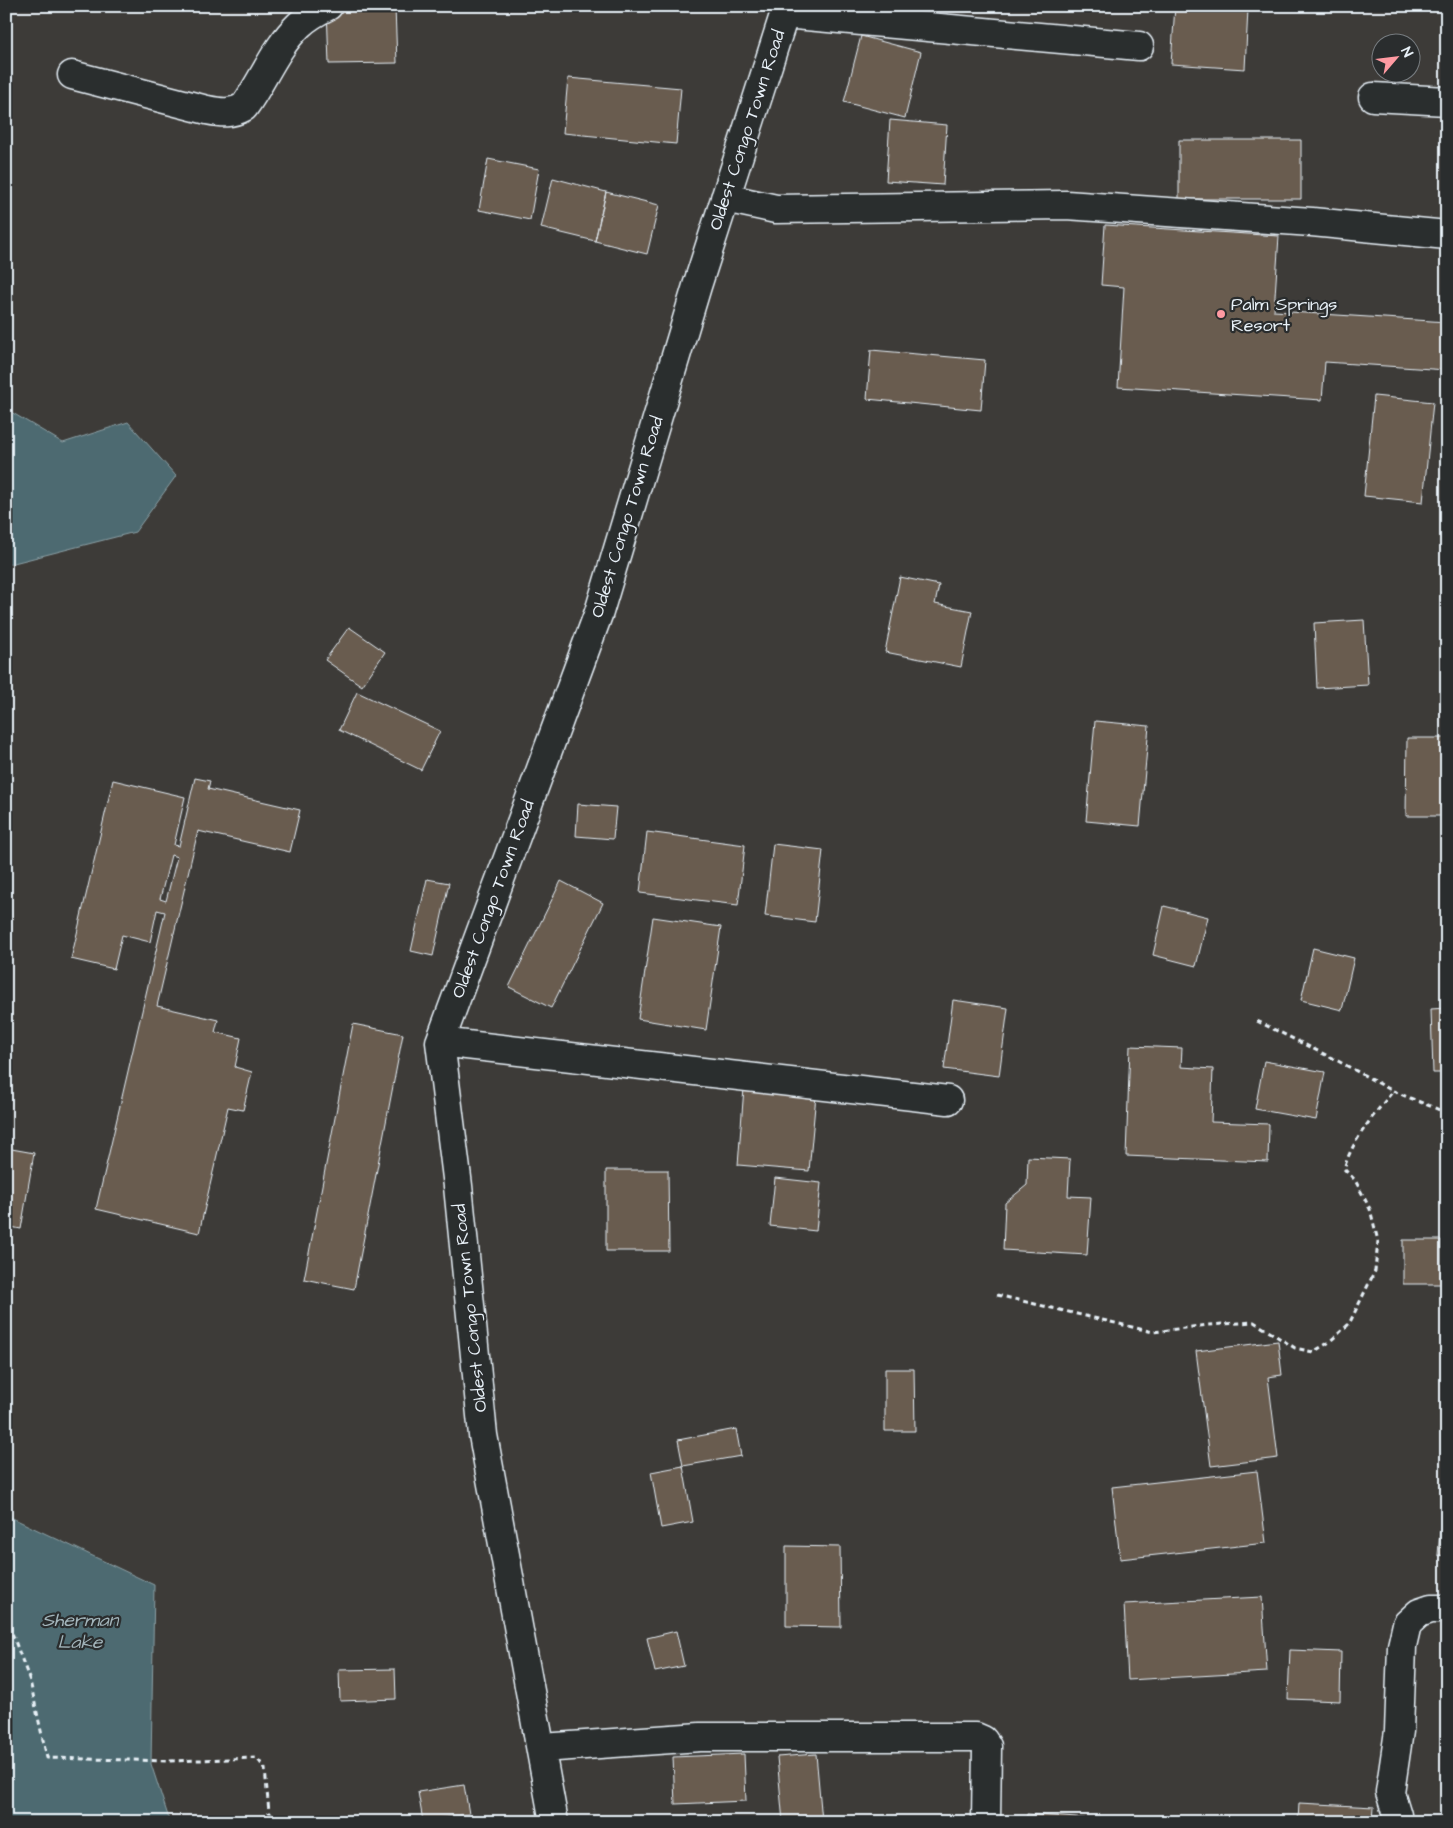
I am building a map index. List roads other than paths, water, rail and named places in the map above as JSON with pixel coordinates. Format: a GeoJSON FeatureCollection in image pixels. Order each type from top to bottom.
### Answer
{"type":"FeatureCollection","features":[{"type":"Feature","properties":{"kind":"street"},"geometry":{"type":"LineString","coordinates":[[72,75],[216,112],[225,114],[236,112],[244,107],[277,53],[299,25],[313,14],[328,6]]}},
{"type":"Feature","properties":{"kind":"street"},"geometry":{"type":"LineString","coordinates":[[785,10],[1139,46]]}},
{"type":"Feature","properties":{"kind":"street","name":"Oldest Congo Town Road"},"geometry":{"type":"LineString","coordinates":[[554,1822],[484,1436],[458,1186],[440,1042],[599,612],[696,286],[785,10]]}},
{"type":"Feature","properties":{"kind":"street"},"geometry":{"type":"LineString","coordinates":[[1373,97],[1447,101]]}},
{"type":"Feature","properties":{"kind":"street"},"geometry":{"type":"LineString","coordinates":[[725,198],[776,209],[1066,204],[1312,222],[1447,235]]}},
{"type":"Feature","properties":{"kind":"street"},"geometry":{"type":"LineString","coordinates":[[440,1042],[948,1100]]}},
{"type":"Feature","properties":{"kind":"street"},"geometry":{"type":"LineString","coordinates":[[1397,1815],[1390,1792],[1396,1763],[1402,1646],[1407,1624],[1419,1613],[1431,1609],[1447,1609]]}},
{"type":"Feature","properties":{"kind":"street"},"geometry":{"type":"LineString","coordinates":[[542,1748],[700,1737],[976,1737],[983,1740],[987,1746],[986,1822]]}},
{"type":"Feature","properties":{"kind":"water"},"geometry":{"type":"Polygon","coordinates":[[[6,409],[63,443],[128,422],[176,476],[135,532],[6,565],[6,409]]]}},
{"type":"Feature","properties":{"kind":"water","name":"Sherman Lake"},"geometry":{"type":"Polygon","coordinates":[[[6,1515],[154,1585],[151,1764],[170,1822],[6,1822],[6,1515]]]}},
{"type":"Feature","properties":{"kind":"place","name":"Palm Springs Resort"},"geometry":{"type":"Point","coordinates":[1221,314]}}]}
